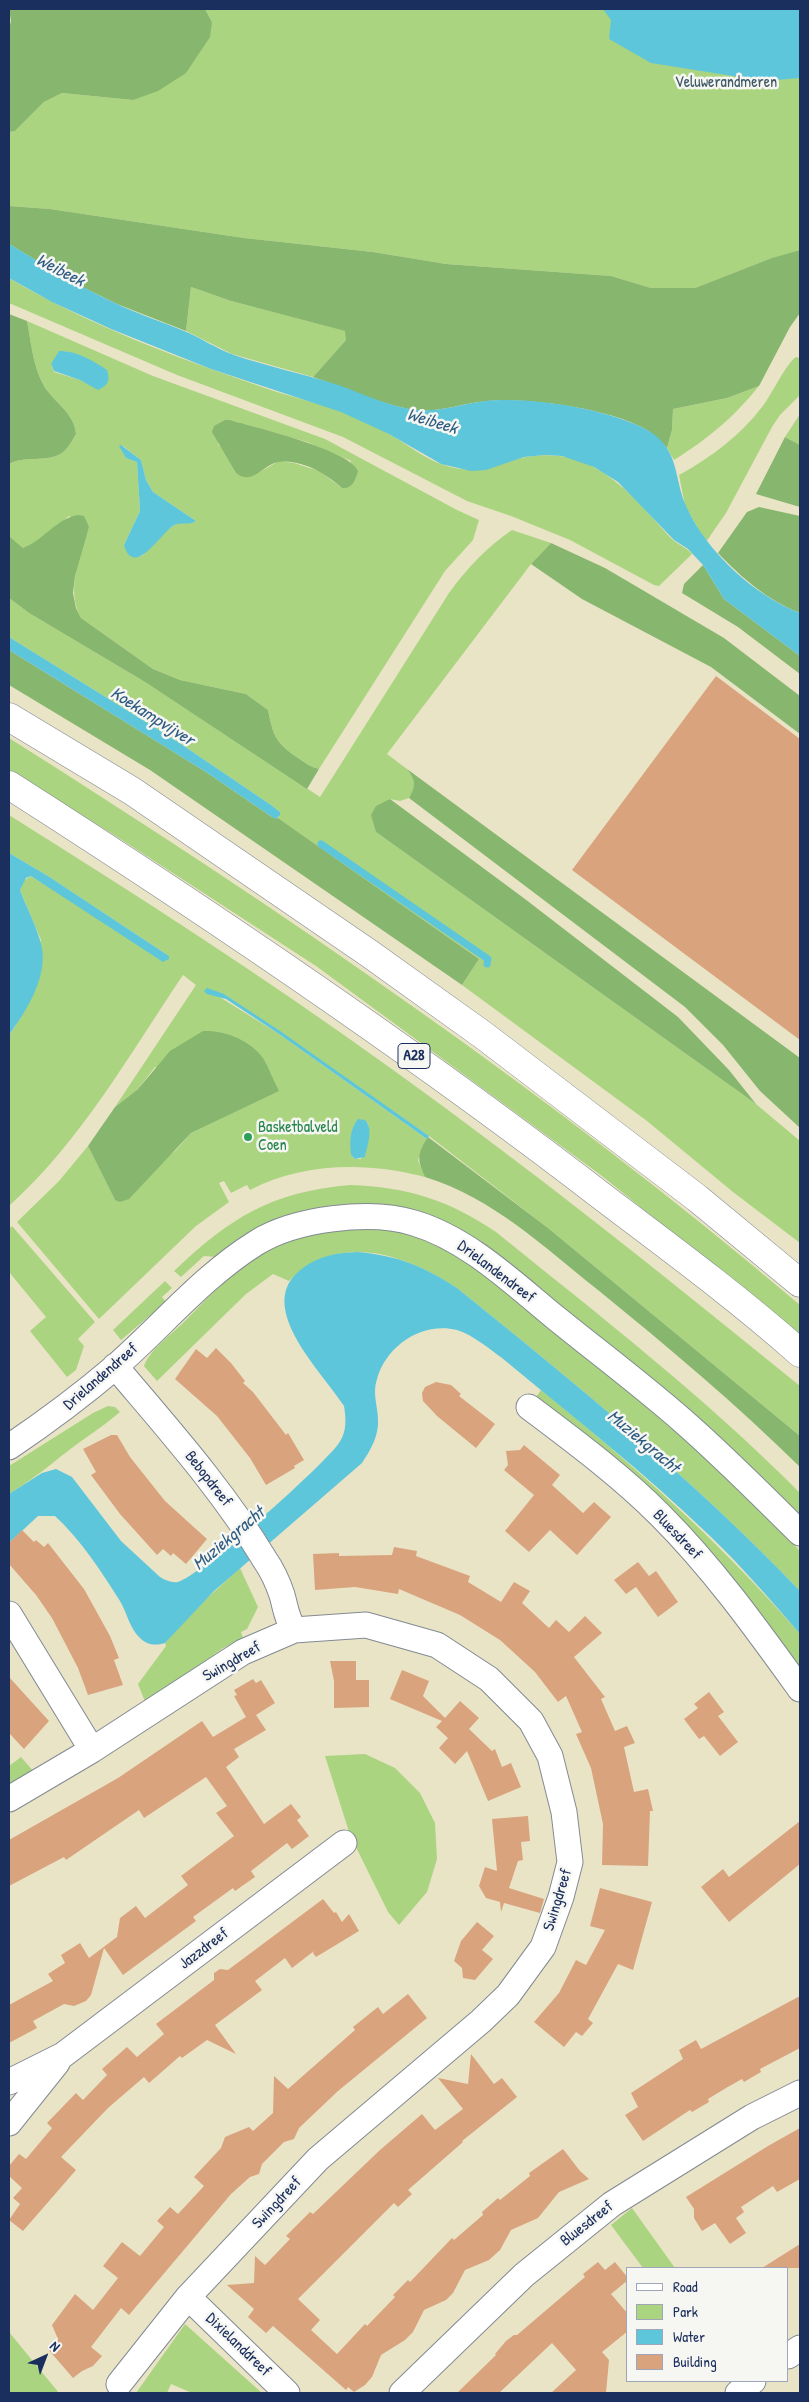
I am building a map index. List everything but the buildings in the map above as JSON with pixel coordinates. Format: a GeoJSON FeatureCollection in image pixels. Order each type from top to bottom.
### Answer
{"type":"FeatureCollection","features":[{"type":"Feature","properties":{"kind":"highway"},"geometry":{"type":"LineString","coordinates":[[9,717],[132,791],[386,965],[483,1035],[696,1198],[800,1283]]}},
{"type":"Feature","properties":{"kind":"highway","name":"A28"},"geometry":{"type":"LineString","coordinates":[[9,785],[296,973],[502,1119],[660,1240],[800,1353]]}},
{"type":"Feature","properties":{"kind":"street","name":"Drielandendreef"},"geometry":{"type":"LineString","coordinates":[[9,1447],[55,1416],[116,1366],[228,1262],[257,1242],[285,1229],[312,1221],[342,1217],[411,1222],[434,1230],[467,1248],[542,1306],[684,1422],[800,1533]]}},
{"type":"Feature","properties":{"kind":"street","name":"Bebopdreef"},"geometry":{"type":"LineString","coordinates":[[116,1366],[218,1491],[242,1524],[267,1562],[282,1595],[286,1618],[294,1630]]}},
{"type":"Feature","properties":{"kind":"street","name":"Bluesdreef"},"geometry":{"type":"LineString","coordinates":[[528,1406],[585,1450],[659,1514],[743,1610],[800,1689]]}},
{"type":"Feature","properties":{"kind":"street"},"geometry":{"type":"LineString","coordinates":[[9,1614],[92,1750]]}},
{"type":"Feature","properties":{"kind":"street","name":"Swingdreef"},"geometry":{"type":"LineString","coordinates":[[9,1799],[92,1750],[243,1652],[294,1630],[366,1625],[437,1646],[489,1679],[531,1722],[550,1756],[564,1812],[570,1862],[561,1897],[543,1947],[508,1995],[481,2021],[318,2159],[188,2297],[119,2384]]}},
{"type":"Feature","properties":{"kind":"street","name":"Jazzdreef"},"geometry":{"type":"LineString","coordinates":[[9,2082],[64,2055],[344,1843]]}},
{"type":"Feature","properties":{"kind":"street","name":"Jazzdreef"},"geometry":{"type":"LineString","coordinates":[[9,2123],[64,2055]]}},
{"type":"Feature","properties":{"kind":"street","name":"Bluesdreef"},"geometry":{"type":"LineString","coordinates":[[402,2393],[524,2275],[612,2204],[752,2117],[800,2093]]}},
{"type":"Feature","properties":{"kind":"street","name":"Dixielanddreef"},"geometry":{"type":"LineString","coordinates":[[188,2297],[287,2393]]}},
{"type":"Feature","properties":{"kind":"street"},"geometry":{"type":"LineString","coordinates":[[789,2355],[800,2348]]}},
{"type":"Feature","properties":{"kind":"street"},"geometry":{"type":"LineString","coordinates":[[738,2393],[751,2382]]}},
{"type":"Feature","properties":{"kind":"green space"},"geometry":{"type":"Polygon","coordinates":[[[9,9],[205,9],[212,22],[210,37],[186,73],[158,91],[133,100],[62,93],[44,102],[15,131],[9,132],[9,28],[11,21],[9,9]]]}},
{"type":"Feature","properties":{"kind":"green space","name":"Veluwerandmeren"},"geometry":{"type":"Polygon","coordinates":[[[205,9],[800,9],[800,250],[770,259],[695,288],[651,288],[611,276],[446,264],[373,252],[244,238],[50,209],[9,206],[9,132],[15,131],[44,102],[62,93],[133,100],[212,22],[205,9]]]}},
{"type":"Feature","properties":{"kind":"green space"},"geometry":{"type":"Polygon","coordinates":[[[9,206],[50,209],[244,238],[373,252],[446,264],[611,276],[651,288],[695,288],[772,258],[800,250],[800,313],[790,327],[759,386],[727,398],[673,409],[672,430],[667,448],[650,432],[635,424],[616,417],[571,406],[504,400],[478,402],[424,411],[402,408],[377,400],[313,377],[346,340],[345,331],[231,301],[191,287],[186,331],[117,304],[72,282],[9,244],[9,206]]]}},
{"type":"Feature","properties":{"kind":"green space"},"geometry":{"type":"Polygon","coordinates":[[[9,278],[70,311],[134,339],[232,377],[333,408],[361,420],[444,465],[468,470],[487,468],[526,457],[550,455],[572,458],[609,476],[641,505],[671,538],[692,554],[659,586],[654,585],[570,540],[511,516],[467,501],[343,437],[177,375],[9,303],[9,278]]]}},
{"type":"Feature","properties":{"kind":"green space"},"geometry":{"type":"Polygon","coordinates":[[[191,287],[231,301],[346,331],[346,340],[313,377],[232,354],[186,331],[191,287]]]}},
{"type":"Feature","properties":{"kind":"green space"},"geometry":{"type":"Polygon","coordinates":[[[9,314],[27,321],[40,379],[48,392],[72,420],[76,434],[66,449],[56,456],[15,461],[9,464],[9,314]]]}},
{"type":"Feature","properties":{"kind":"green space"},"geometry":{"type":"Polygon","coordinates":[[[27,321],[153,376],[325,439],[479,520],[473,540],[445,571],[319,769],[291,753],[280,743],[274,733],[268,710],[246,694],[180,680],[153,669],[81,618],[77,607],[74,585],[78,561],[89,527],[69,516],[35,544],[23,548],[9,536],[9,464],[15,461],[56,456],[66,449],[76,434],[72,420],[48,392],[40,379],[31,346],[27,321]],[[65,351],[51,364],[54,372],[80,380],[99,389],[87,359],[65,351]],[[230,420],[218,444],[225,451],[236,473],[258,473],[279,461],[294,463],[319,471],[342,488],[351,461],[307,442],[230,420]],[[123,446],[126,458],[137,462],[140,511],[124,545],[132,557],[142,556],[172,527],[179,523],[196,521],[153,492],[146,480],[141,460],[123,446]]]}},
{"type":"Feature","properties":{"kind":"green space"},"geometry":{"type":"Polygon","coordinates":[[[796,357],[800,358],[800,395],[780,415],[772,427],[726,513],[706,542],[685,506],[679,475],[713,454],[753,418],[766,402],[788,365],[796,357]]]}},
{"type":"Feature","properties":{"kind":"green space"},"geometry":{"type":"Polygon","coordinates":[[[759,386],[720,427],[674,460],[667,448],[672,430],[673,409],[727,398],[759,386]]]}},
{"type":"Feature","properties":{"kind":"green space"},"geometry":{"type":"Polygon","coordinates":[[[800,414],[800,445],[785,437],[800,414]]]}},
{"type":"Feature","properties":{"kind":"green space"},"geometry":{"type":"Polygon","coordinates":[[[225,420],[300,440],[338,455],[351,463],[358,471],[355,481],[349,487],[342,488],[329,477],[313,468],[286,461],[273,464],[252,476],[242,476],[236,473],[212,432],[214,426],[225,420]]]}},
{"type":"Feature","properties":{"kind":"green space"},"geometry":{"type":"Polygon","coordinates":[[[785,437],[800,445],[800,507],[756,494],[785,437]]]}},
{"type":"Feature","properties":{"kind":"green space"},"geometry":{"type":"Polygon","coordinates":[[[759,507],[800,516],[800,613],[777,602],[756,588],[718,553],[747,512],[759,507]]]}},
{"type":"Feature","properties":{"kind":"green space"},"geometry":{"type":"Polygon","coordinates":[[[78,515],[84,516],[89,527],[75,576],[73,593],[76,608],[81,618],[153,669],[180,680],[246,694],[268,710],[274,733],[280,743],[303,762],[319,769],[307,789],[145,682],[29,613],[9,598],[9,536],[23,548],[38,540],[64,520],[78,515]]]}},
{"type":"Feature","properties":{"kind":"green space"},"geometry":{"type":"Polygon","coordinates":[[[512,530],[551,543],[531,564],[387,754],[407,769],[414,778],[414,790],[409,798],[400,801],[390,799],[376,832],[756,1104],[800,1141],[800,1243],[733,1192],[647,1121],[462,985],[479,959],[278,818],[280,812],[271,805],[178,742],[9,637],[9,598],[29,613],[145,682],[320,797],[449,593],[478,558],[512,530]]]}},
{"type":"Feature","properties":{"kind":"green space"},"geometry":{"type":"Polygon","coordinates":[[[551,543],[605,568],[724,638],[800,696],[800,734],[711,667],[582,599],[531,564],[551,543]]]}},
{"type":"Feature","properties":{"kind":"green space"},"geometry":{"type":"Polygon","coordinates":[[[703,565],[724,599],[800,656],[800,674],[738,627],[682,593],[684,584],[703,565]]]}},
{"type":"Feature","properties":{"kind":"green space"},"geometry":{"type":"Polygon","coordinates":[[[9,650],[206,772],[272,817],[278,818],[479,959],[462,985],[150,770],[9,685],[9,650]]]}},
{"type":"Feature","properties":{"kind":"green space"},"geometry":{"type":"Polygon","coordinates":[[[9,738],[112,803],[315,938],[415,1008],[611,1152],[800,1305],[800,1336],[602,1176],[316,966],[122,840],[9,770],[9,738]]]}},
{"type":"Feature","properties":{"kind":"green space"},"geometry":{"type":"Polygon","coordinates":[[[407,769],[800,1058],[800,1128],[760,1091],[723,1045],[685,1007],[409,798],[414,783],[407,769]]]}},
{"type":"Feature","properties":{"kind":"green space"},"geometry":{"type":"Polygon","coordinates":[[[390,799],[525,899],[678,1017],[729,1070],[756,1104],[376,832],[371,815],[376,806],[390,799]]]}},
{"type":"Feature","properties":{"kind":"green space"},"geometry":{"type":"Polygon","coordinates":[[[9,815],[249,970],[442,1105],[699,1304],[800,1386],[800,1436],[548,1228],[429,1136],[224,994],[218,996],[279,1034],[427,1139],[418,1160],[425,1177],[381,1169],[336,1167],[292,1174],[250,1190],[247,1185],[231,1193],[224,1181],[219,1183],[229,1202],[196,1226],[99,1319],[17,1222],[59,1181],[88,1146],[115,1200],[176,1150],[191,1133],[279,1090],[155,1067],[138,1089],[115,1107],[196,985],[183,975],[103,1096],[59,1154],[9,1206],[9,1035],[16,1025],[41,940],[20,890],[23,881],[31,876],[169,959],[169,956],[48,876],[9,853],[9,815]],[[368,1123],[352,1129],[351,1155],[355,1159],[361,1159],[369,1132],[368,1123]]]}},
{"type":"Feature","properties":{"kind":"green space"},"geometry":{"type":"Polygon","coordinates":[[[203,1031],[228,1034],[251,1046],[263,1058],[279,1091],[191,1133],[129,1199],[120,1202],[115,1200],[88,1146],[115,1107],[138,1089],[170,1051],[203,1031]]]}},
{"type":"Feature","properties":{"kind":"green space"},"geometry":{"type":"Polygon","coordinates":[[[428,1137],[548,1228],[800,1436],[800,1467],[701,1376],[517,1225],[473,1197],[425,1177],[419,1157],[428,1137]]]}},
{"type":"Feature","properties":{"kind":"green space"},"geometry":{"type":"Polygon","coordinates":[[[350,1185],[371,1186],[427,1197],[461,1211],[496,1232],[652,1358],[764,1458],[800,1493],[800,1517],[398,1207],[348,1204],[302,1211],[258,1229],[216,1257],[204,1256],[181,1277],[174,1271],[214,1236],[254,1210],[297,1194],[322,1188],[350,1185]]]}},
{"type":"Feature","properties":{"kind":"green space"},"geometry":{"type":"Polygon","coordinates":[[[12,1226],[95,1322],[78,1339],[84,1346],[76,1370],[67,1377],[30,1331],[46,1317],[9,1272],[9,1229],[12,1226]]]}},
{"type":"Feature","properties":{"kind":"green space"},"geometry":{"type":"Polygon","coordinates":[[[351,1227],[403,1233],[423,1238],[463,1259],[492,1280],[677,1433],[771,1520],[800,1551],[800,1591],[718,1510],[546,1360],[457,1288],[416,1266],[394,1258],[372,1253],[351,1252],[329,1256],[309,1266],[289,1281],[273,1274],[246,1294],[157,1381],[144,1366],[160,1344],[230,1276],[257,1256],[295,1237],[351,1227]]]}},
{"type":"Feature","properties":{"kind":"green space"},"geometry":{"type":"Polygon","coordinates":[[[165,1281],[172,1288],[162,1297],[166,1302],[121,1340],[113,1330],[165,1281]]]}},
{"type":"Feature","properties":{"kind":"green space"},"geometry":{"type":"Polygon","coordinates":[[[541,1390],[610,1447],[676,1506],[740,1568],[800,1634],[800,1679],[534,1400],[541,1390]]]}},
{"type":"Feature","properties":{"kind":"green space"},"geometry":{"type":"Polygon","coordinates":[[[108,1406],[115,1407],[120,1412],[9,1494],[9,1466],[93,1413],[108,1406]]]}},
{"type":"Feature","properties":{"kind":"green space"},"geometry":{"type":"Polygon","coordinates":[[[240,1568],[258,1607],[247,1629],[241,1632],[243,1638],[223,1648],[146,1704],[138,1684],[166,1646],[165,1643],[192,1612],[240,1568]]]}},
{"type":"Feature","properties":{"kind":"green space"},"geometry":{"type":"Polygon","coordinates":[[[365,1754],[395,1768],[420,1793],[435,1823],[437,1859],[427,1892],[399,1925],[388,1912],[350,1835],[325,1756],[365,1754]]]}},
{"type":"Feature","properties":{"kind":"green space"},"geometry":{"type":"Polygon","coordinates":[[[21,1757],[35,1773],[9,1788],[9,1766],[21,1757]]]}},
{"type":"Feature","properties":{"kind":"green space"},"geometry":{"type":"Polygon","coordinates":[[[632,2208],[674,2267],[642,2267],[611,2225],[632,2208]]]}},
{"type":"Feature","properties":{"kind":"green space"},"geometry":{"type":"Polygon","coordinates":[[[185,2324],[262,2393],[192,2393],[171,2384],[167,2393],[136,2393],[185,2324]]]}},
{"type":"Feature","properties":{"kind":"green space"},"geometry":{"type":"Polygon","coordinates":[[[9,2332],[59,2393],[9,2393],[9,2332]]]}},
{"type":"Feature","properties":{"kind":"water"},"geometry":{"type":"Polygon","coordinates":[[[603,9],[800,9],[800,78],[764,81],[651,63],[609,39],[611,20],[603,9]]]}},
{"type":"Feature","properties":{"kind":"water","name":"Weibeek"},"geometry":{"type":"Polygon","coordinates":[[[9,244],[101,296],[132,311],[175,327],[228,353],[332,383],[395,406],[426,410],[443,409],[485,401],[524,400],[546,402],[614,416],[649,431],[666,447],[675,466],[687,508],[707,541],[734,571],[750,584],[766,596],[800,613],[800,656],[724,599],[703,565],[688,549],[674,540],[618,482],[594,467],[562,456],[545,455],[524,457],[486,470],[471,471],[441,464],[389,434],[341,412],[211,369],[111,329],[52,302],[9,278],[9,244]]]}},
{"type":"Feature","properties":{"kind":"water"},"geometry":{"type":"Polygon","coordinates":[[[59,351],[78,354],[107,370],[108,379],[106,384],[98,390],[80,380],[54,371],[51,364],[59,351]]]}},
{"type":"Feature","properties":{"kind":"water"},"geometry":{"type":"Polygon","coordinates":[[[121,445],[141,460],[146,480],[153,492],[196,521],[173,526],[147,551],[134,558],[128,554],[124,545],[140,511],[137,462],[126,458],[119,446],[121,445]]]}},
{"type":"Feature","properties":{"kind":"water"},"geometry":{"type":"Polygon","coordinates":[[[9,637],[178,742],[271,805],[280,812],[280,815],[276,819],[272,817],[206,772],[9,650],[9,637]]]}},
{"type":"Feature","properties":{"kind":"water"},"geometry":{"type":"Polygon","coordinates":[[[9,853],[48,876],[169,956],[169,959],[163,962],[31,876],[26,878],[20,890],[40,940],[43,953],[42,965],[40,978],[30,1003],[9,1035],[9,853]]]}},
{"type":"Feature","properties":{"kind":"water"},"geometry":{"type":"Polygon","coordinates":[[[207,988],[224,994],[280,1031],[429,1136],[427,1139],[279,1034],[226,999],[207,994],[204,991],[207,988]]]}},
{"type":"Feature","properties":{"kind":"water"},"geometry":{"type":"Polygon","coordinates":[[[358,1119],[365,1120],[368,1124],[369,1138],[365,1157],[355,1159],[351,1155],[350,1141],[353,1127],[358,1119]]]}},
{"type":"Feature","properties":{"kind":"water"},"geometry":{"type":"Polygon","coordinates":[[[358,1252],[386,1256],[410,1263],[457,1288],[633,1434],[718,1510],[800,1591],[800,1634],[722,1548],[634,1467],[486,1346],[463,1332],[444,1328],[431,1329],[407,1339],[388,1356],[377,1379],[375,1390],[378,1420],[377,1432],[371,1448],[362,1463],[214,1591],[165,1643],[155,1645],[148,1643],[137,1634],[131,1626],[120,1601],[98,1567],[73,1535],[55,1516],[38,1516],[9,1543],[9,1494],[42,1473],[56,1469],[72,1477],[121,1541],[160,1577],[166,1580],[178,1582],[210,1561],[234,1541],[311,1473],[329,1455],[342,1438],[345,1425],[344,1406],[297,1340],[289,1322],[285,1304],[287,1287],[298,1272],[312,1262],[326,1256],[358,1252]]]}},
{"type":"Feature","properties":{"kind":"waterway","name":"Koekampvijver"},"geometry":{"type":"LineString","coordinates":[[321,844],[488,959],[487,964]]}},
{"type":"Feature","properties":{"kind":"place","name":"Basketbalveld Coen"},"geometry":{"type":"Point","coordinates":[248,1137]}},
{"type":"Feature","properties":{"kind":"water label","name":"Muziekgracht"},"geometry":{"type":"Point","coordinates":[643,1442]}},
{"type":"Feature","properties":{"kind":"water label","name":"Muziekgracht"},"geometry":{"type":"Point","coordinates":[229,1539]}}]}
